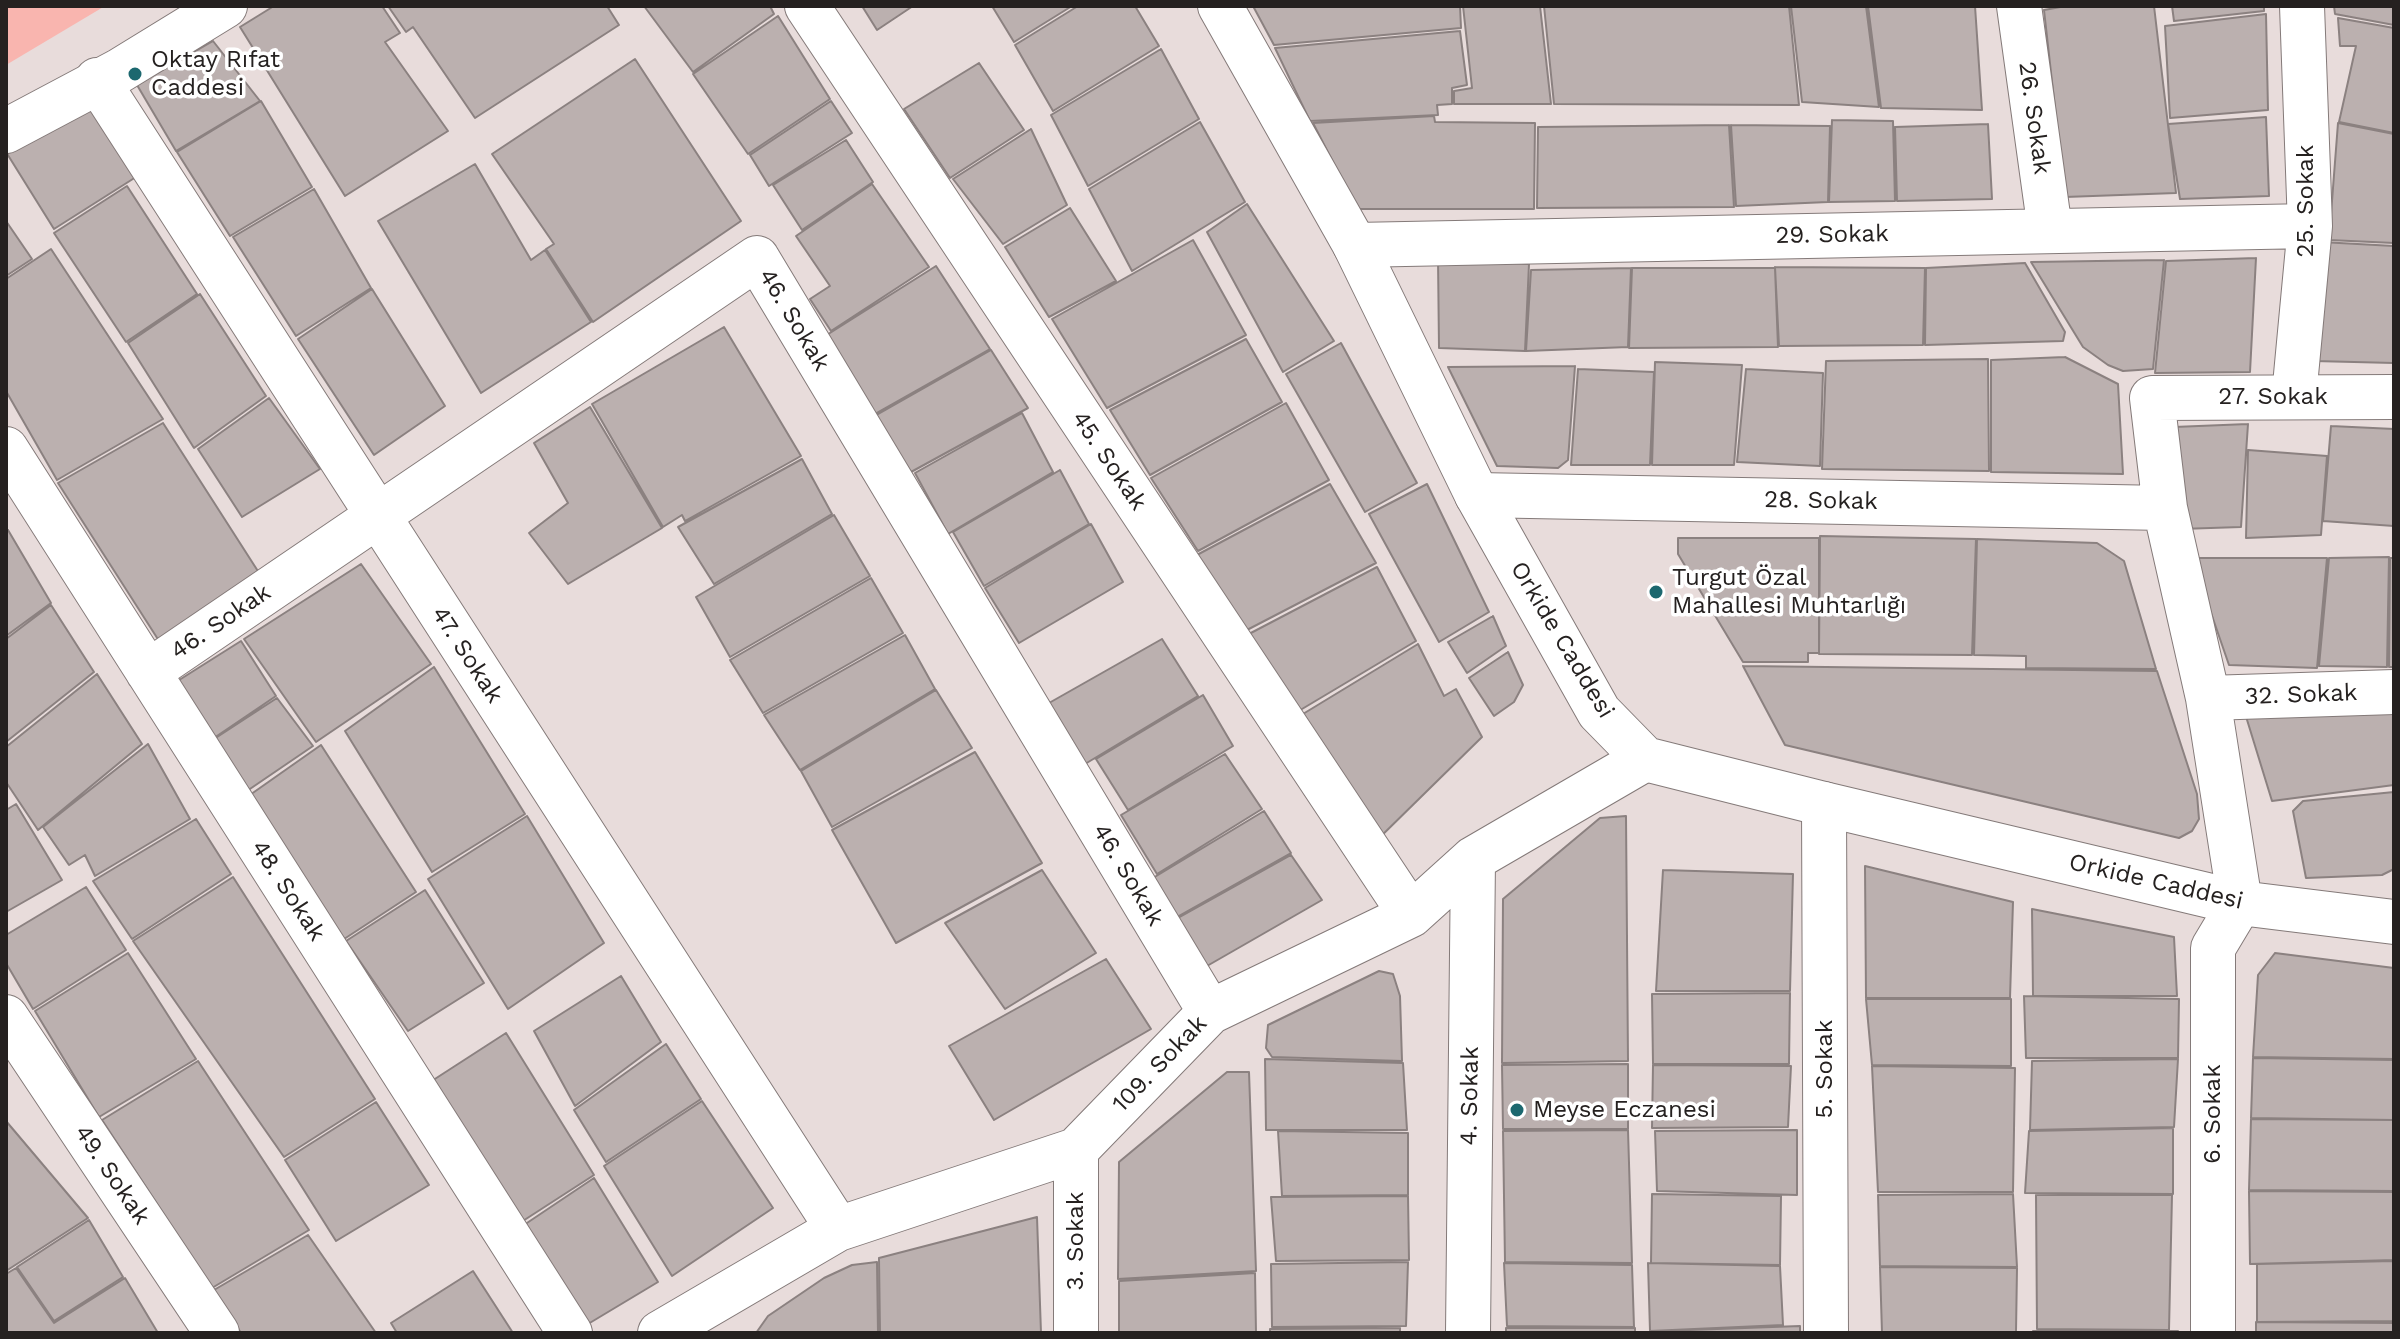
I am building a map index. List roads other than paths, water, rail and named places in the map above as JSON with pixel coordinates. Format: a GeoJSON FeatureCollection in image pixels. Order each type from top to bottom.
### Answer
{"type":"FeatureCollection","features":[{"type":"Feature","properties":{"kind":"street"},"geometry":{"type":"LineString","coordinates":[[6,131],[119,71],[225,6]]}},
{"type":"Feature","properties":{"kind":"street","name":"45. Sokak"},"geometry":{"type":"LineString","coordinates":[[807,6],[1411,915]]}},
{"type":"Feature","properties":{"kind":"street","name":"Orkide Caddesi"},"geometry":{"type":"LineString","coordinates":[[1220,6],[1355,245],[1477,495],[1599,712],[1645,759],[2240,903],[2394,922]]}},
{"type":"Feature","properties":{"kind":"street","name":"26. Sokak"},"geometry":{"type":"LineString","coordinates":[[2019,6],[2050,230]]}},
{"type":"Feature","properties":{"kind":"street","name":"25. Sokak"},"geometry":{"type":"LineString","coordinates":[[2294,396],[2310,226],[2302,6]]}},
{"type":"Feature","properties":{"kind":"street","name":"47. Sokak"},"geometry":{"type":"LineString","coordinates":[[97,80],[838,1229]]}},
{"type":"Feature","properties":{"kind":"street","name":"29. Sokak"},"geometry":{"type":"LineString","coordinates":[[1355,245],[2310,226]]}},
{"type":"Feature","properties":{"kind":"street","name":"46. Sokak"},"geometry":{"type":"LineString","coordinates":[[148,672],[757,258],[1210,1012]]}},
{"type":"Feature","properties":{"kind":"street","name":"27. Sokak"},"geometry":{"type":"LineString","coordinates":[[2165,508],[2152,398],[2394,397]]}},
{"type":"Feature","properties":{"kind":"street","name":"48. Sokak"},"geometry":{"type":"LineString","coordinates":[[6,449],[570,1333]]}},
{"type":"Feature","properties":{"kind":"street","name":"28. Sokak"},"geometry":{"type":"LineString","coordinates":[[1477,495],[2165,508]]}},
{"type":"Feature","properties":{"kind":"street"},"geometry":{"type":"LineString","coordinates":[[2165,508],[2208,698],[2240,903]]}},
{"type":"Feature","properties":{"kind":"street","name":"32. Sokak"},"geometry":{"type":"LineString","coordinates":[[2208,698],[2394,692]]}},
{"type":"Feature","properties":{"kind":"street","name":"109. Sokak"},"geometry":{"type":"LineString","coordinates":[[660,1333],[705,1320],[838,1229],[1076,1150],[1210,1012],[1411,915],[1473,859],[1645,759]]}},
{"type":"Feature","properties":{"kind":"street","name":"5. Sokak"},"geometry":{"type":"LineString","coordinates":[[1824,804],[1826,1333]]}},
{"type":"Feature","properties":{"kind":"street","name":"4. Sokak"},"geometry":{"type":"LineString","coordinates":[[1468,1333],[1473,859]]}},
{"type":"Feature","properties":{"kind":"street","name":"6. Sokak"},"geometry":{"type":"LineString","coordinates":[[2213,1333],[2213,948],[2240,903]]}},
{"type":"Feature","properties":{"kind":"street","name":"49. Sokak"},"geometry":{"type":"LineString","coordinates":[[6,1017],[217,1333]]}},
{"type":"Feature","properties":{"kind":"street","name":"3. Sokak"},"geometry":{"type":"LineString","coordinates":[[1076,1150],[1076,1333]]}},
{"type":"Feature","properties":{"kind":"place","name":"Oktay Rıfat Caddesi"},"geometry":{"type":"Point","coordinates":[135,74]}},
{"type":"Feature","properties":{"kind":"place","name":"Turgut Özal Mahallesi Muhtarlığı"},"geometry":{"type":"Point","coordinates":[1656,592]}},
{"type":"Feature","properties":{"kind":"place","name":"Meyse Eczanesi"},"geometry":{"type":"Point","coordinates":[1517,1110]}}]}
